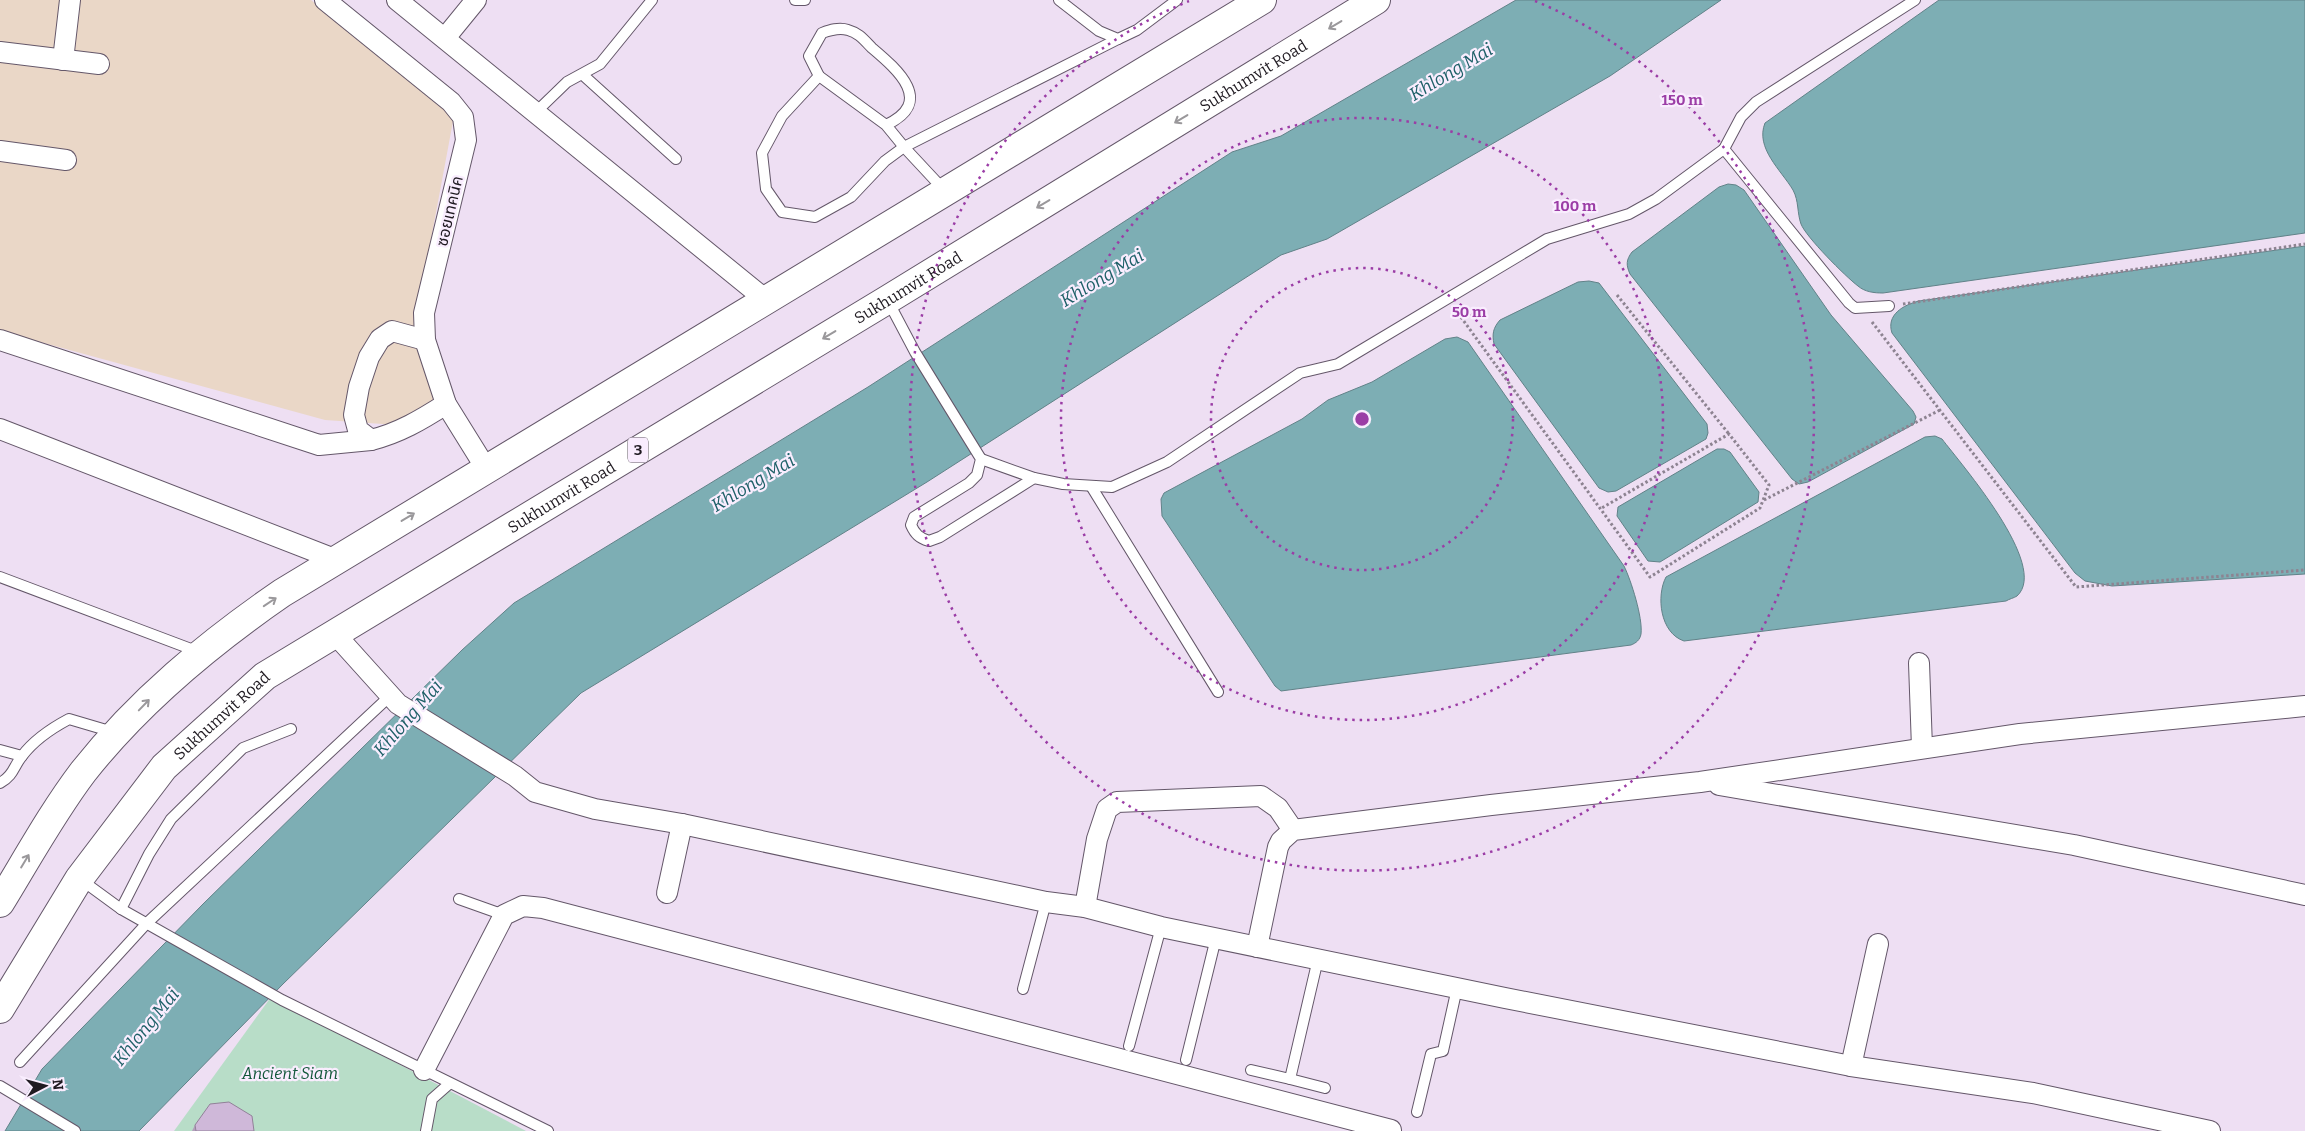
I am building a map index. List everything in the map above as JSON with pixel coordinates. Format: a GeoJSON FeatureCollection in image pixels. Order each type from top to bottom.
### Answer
{"type":"FeatureCollection","features":[{"type":"Feature","properties":{"kind":"highway"},"geometry":{"type":"LineString","coordinates":[[0,903],[56,811],[83,773],[116,733],[200,652],[282,593],[1262,0]]}},
{"type":"Feature","properties":{"kind":"highway","name":"Sukhumvit Road"},"geometry":{"type":"LineString","coordinates":[[0,1009],[79,879],[164,767],[265,676],[887,300],[1376,0]]}},
{"type":"Feature","properties":{"kind":"street"},"geometry":{"type":"LineString","coordinates":[[63,60],[70,0]]}},
{"type":"Feature","properties":{"kind":"street","name":"ซอยเทคนิค"},"geometry":{"type":"LineString","coordinates":[[325,0],[451,102],[463,117],[466,140],[424,313],[425,340],[446,404],[487,470]]}},
{"type":"Feature","properties":{"kind":"street"},"geometry":{"type":"LineString","coordinates":[[397,0],[766,300]]}},
{"type":"Feature","properties":{"kind":"street"},"geometry":{"type":"LineString","coordinates":[[444,38],[476,0]]}},
{"type":"Feature","properties":{"kind":"street"},"geometry":{"type":"LineString","coordinates":[[0,52],[100,64]]}},
{"type":"Feature","properties":{"kind":"street"},"geometry":{"type":"LineString","coordinates":[[0,151],[66,160]]}},
{"type":"Feature","properties":{"kind":"street"},"geometry":{"type":"LineString","coordinates":[[371,440],[358,430],[354,416],[359,387],[369,357],[380,339],[392,331],[425,340]]}},
{"type":"Feature","properties":{"kind":"street"},"geometry":{"type":"LineString","coordinates":[[0,340],[319,445],[371,440],[408,428],[446,404]]}},
{"type":"Feature","properties":{"kind":"street"},"geometry":{"type":"LineString","coordinates":[[0,429],[337,560]]}},
{"type":"Feature","properties":{"kind":"street"},"geometry":{"type":"LineString","coordinates":[[334,633],[395,700],[515,776],[534,792],[595,809],[682,824],[1046,902],[1085,907],[1161,927],[1457,988],[1851,1066],[2033,1093],[2210,1131]]}},
{"type":"Feature","properties":{"kind":"street"},"geometry":{"type":"LineString","coordinates":[[1919,663],[1922,748]]}},
{"type":"Feature","properties":{"kind":"street"},"geometry":{"type":"LineString","coordinates":[[1257,946],[1278,847],[1281,841],[1293,830],[1490,805],[1700,782],[2020,734],[2305,706]]}},
{"type":"Feature","properties":{"kind":"street"},"geometry":{"type":"LineString","coordinates":[[1700,782],[2074,844],[2305,895]]}},
{"type":"Feature","properties":{"kind":"street"},"geometry":{"type":"LineString","coordinates":[[1085,907],[1097,839],[1107,809],[1117,802],[1260,796],[1278,808],[1293,830]]}},
{"type":"Feature","properties":{"kind":"street"},"geometry":{"type":"LineString","coordinates":[[667,893],[682,824]]}},
{"type":"Feature","properties":{"kind":"street"},"geometry":{"type":"LineString","coordinates":[[424,1070],[504,916],[523,906],[543,908],[1391,1130]]}},
{"type":"Feature","properties":{"kind":"street"},"geometry":{"type":"LineString","coordinates":[[1851,1066],[1878,944]]}},
{"type":"Feature","properties":{"kind":"lane"},"geometry":{"type":"LineString","coordinates":[[536,112],[568,82],[584,75],[600,64],[652,0]]}},
{"type":"Feature","properties":{"kind":"lane"},"geometry":{"type":"LineString","coordinates":[[795,0],[805,0]]}},
{"type":"Feature","properties":{"kind":"lane"},"geometry":{"type":"LineString","coordinates":[[1059,0],[1099,31],[1118,39]]}},
{"type":"Feature","properties":{"kind":"lane"},"geometry":{"type":"LineString","coordinates":[[819,76],[782,116],[762,153],[766,189],[782,212],[815,217],[851,198],[885,161],[904,147],[1138,30],[1177,0]]}},
{"type":"Feature","properties":{"kind":"lane"},"geometry":{"type":"LineString","coordinates":[[887,300],[915,352],[980,456],[1034,478],[1063,484],[1112,487],[1167,462],[1300,373],[1338,364],[1547,239],[1629,214],[1656,198],[1724,149],[1741,117],[1756,102],[1915,0]]}},
{"type":"Feature","properties":{"kind":"lane"},"geometry":{"type":"LineString","coordinates":[[886,125],[901,118],[908,108],[909,98],[906,81],[886,57],[861,35],[846,29],[834,29],[822,33],[809,56],[819,76],[886,125],[946,192]]}},
{"type":"Feature","properties":{"kind":"lane"},"geometry":{"type":"LineString","coordinates":[[584,75],[676,160]]}},
{"type":"Feature","properties":{"kind":"lane"},"geometry":{"type":"LineString","coordinates":[[1724,149],[1849,303],[1855,308],[1890,306]]}},
{"type":"Feature","properties":{"kind":"lane"},"geometry":{"type":"LineString","coordinates":[[980,456],[977,475],[969,483],[914,517],[911,525],[920,538],[929,541],[940,537],[1034,478]]}},
{"type":"Feature","properties":{"kind":"lane"},"geometry":{"type":"LineString","coordinates":[[1091,486],[1218,692]]}},
{"type":"Feature","properties":{"kind":"lane"},"geometry":{"type":"LineString","coordinates":[[0,577],[200,652]]}},
{"type":"Feature","properties":{"kind":"lane"},"geometry":{"type":"LineString","coordinates":[[20,1062],[147,923],[395,700]]}},
{"type":"Feature","properties":{"kind":"lane"},"geometry":{"type":"LineString","coordinates":[[0,783],[10,777],[22,756],[52,728],[69,719],[116,733]]}},
{"type":"Feature","properties":{"kind":"lane"},"geometry":{"type":"LineString","coordinates":[[121,909],[149,854],[171,819],[243,748],[291,729]]}},
{"type":"Feature","properties":{"kind":"lane"},"geometry":{"type":"LineString","coordinates":[[0,750],[22,756]]}},
{"type":"Feature","properties":{"kind":"lane"},"geometry":{"type":"LineString","coordinates":[[79,879],[121,909],[282,1000],[449,1084],[548,1131]]}},
{"type":"Feature","properties":{"kind":"lane"},"geometry":{"type":"LineString","coordinates":[[459,899],[504,916]]}},
{"type":"Feature","properties":{"kind":"lane"},"geometry":{"type":"LineString","coordinates":[[1023,988],[1046,902]]}},
{"type":"Feature","properties":{"kind":"lane"},"geometry":{"type":"LineString","coordinates":[[1129,1046],[1161,927]]}},
{"type":"Feature","properties":{"kind":"lane"},"geometry":{"type":"LineString","coordinates":[[1186,1060],[1216,938]]}},
{"type":"Feature","properties":{"kind":"lane"},"geometry":{"type":"LineString","coordinates":[[1290,1079],[1318,959]]}},
{"type":"Feature","properties":{"kind":"lane"},"geometry":{"type":"LineString","coordinates":[[1417,1112],[1431,1054],[1443,1051],[1457,988]]}},
{"type":"Feature","properties":{"kind":"lane"},"geometry":{"type":"LineString","coordinates":[[1251,1070],[1325,1088]]}},
{"type":"Feature","properties":{"kind":"lane"},"geometry":{"type":"LineString","coordinates":[[426,1131],[432,1099],[449,1084]]}},
{"type":"Feature","properties":{"kind":"lane"},"geometry":{"type":"LineString","coordinates":[[0,1086],[75,1131]]}},
{"type":"Feature","properties":{"kind":"path"},"geometry":{"type":"LineString","coordinates":[[1890,306],[2305,244]]}},
{"type":"Feature","properties":{"kind":"path"},"geometry":{"type":"LineString","coordinates":[[1448,298],[1650,577],[1760,508],[1769,485],[1617,295]]}},
{"type":"Feature","properties":{"kind":"path"},"geometry":{"type":"LineString","coordinates":[[1861,308],[2076,588],[2305,570]]}},
{"type":"Feature","properties":{"kind":"path"},"geometry":{"type":"LineString","coordinates":[[1763,500],[1940,410]]}},
{"type":"Feature","properties":{"kind":"path"},"geometry":{"type":"LineString","coordinates":[[1600,508],[1728,434]]}},
{"type":"Feature","properties":{"kind":"shaded area"},"geometry":{"type":"Polygon","coordinates":[[[0,0],[311,0],[454,116],[415,325],[436,399],[397,425],[325,420],[0,331],[0,0]]]}},
{"type":"Feature","properties":{"kind":"green space","name":"Ancient Siam"},"geometry":{"type":"Polygon","coordinates":[[[271,997],[526,1131],[174,1131],[271,997]]]}},
{"type":"Feature","properties":{"kind":"water","name":"Khlong Mai"},"geometry":{"type":"Polygon","coordinates":[[[1516,0],[1721,0],[1610,76],[1327,239],[1281,255],[927,482],[581,693],[283,984],[139,1131],[5,1131],[42,1069],[203,904],[462,650],[514,603],[868,387],[1232,152],[1281,136],[1516,0]]]}},
{"type":"Feature","properties":{"kind":"water"},"geometry":{"type":"Polygon","coordinates":[[[1939,0],[2305,0],[2305,233],[1883,293],[1864,290],[1826,256],[1804,230],[1793,190],[1766,150],[1763,141],[1765,123],[1939,0]]]}},
{"type":"Feature","properties":{"kind":"water"},"geometry":{"type":"Polygon","coordinates":[[[1728,184],[1736,185],[1744,190],[1831,315],[1913,411],[1916,417],[1914,424],[1808,482],[1799,484],[1792,479],[1630,274],[1628,268],[1627,263],[1632,252],[1719,187],[1728,184]]]}},
{"type":"Feature","properties":{"kind":"water"},"geometry":{"type":"Polygon","coordinates":[[[2305,246],[2305,574],[2112,586],[2085,581],[2075,573],[1892,333],[1891,321],[1897,312],[1907,305],[1919,301],[2305,246]]]}},
{"type":"Feature","properties":{"kind":"water"},"geometry":{"type":"Polygon","coordinates":[[[1589,281],[1599,283],[1707,424],[1708,433],[1706,439],[1616,491],[1608,492],[1599,488],[1494,344],[1493,340],[1494,328],[1500,320],[1578,282],[1589,281]]]}},
{"type":"Feature","properties":{"kind":"water"},"geometry":{"type":"Polygon","coordinates":[[[1457,337],[1468,342],[1624,566],[1638,609],[1641,627],[1640,638],[1631,645],[1281,691],[1275,686],[1162,516],[1161,499],[1164,493],[1302,419],[1328,400],[1372,382],[1445,339],[1457,337]]]}},
{"type":"Feature","properties":{"kind":"water"},"geometry":{"type":"Polygon","coordinates":[[[1935,436],[1942,439],[1983,492],[2013,540],[2022,562],[2024,582],[2017,596],[2006,601],[1684,641],[1676,637],[1670,630],[1662,613],[1661,603],[1661,594],[1666,577],[1925,437],[1935,436]]]}},
{"type":"Feature","properties":{"kind":"water"},"geometry":{"type":"Polygon","coordinates":[[[1717,449],[1724,449],[1730,452],[1759,492],[1758,502],[1660,562],[1648,561],[1617,516],[1618,507],[1717,449]]]}},
{"type":"Feature","properties":{"kind":"building"},"geometry":{"type":"Polygon","coordinates":[[[229,1102],[252,1116],[254,1131],[196,1131],[195,1125],[210,1104],[229,1102]]]}}]}
